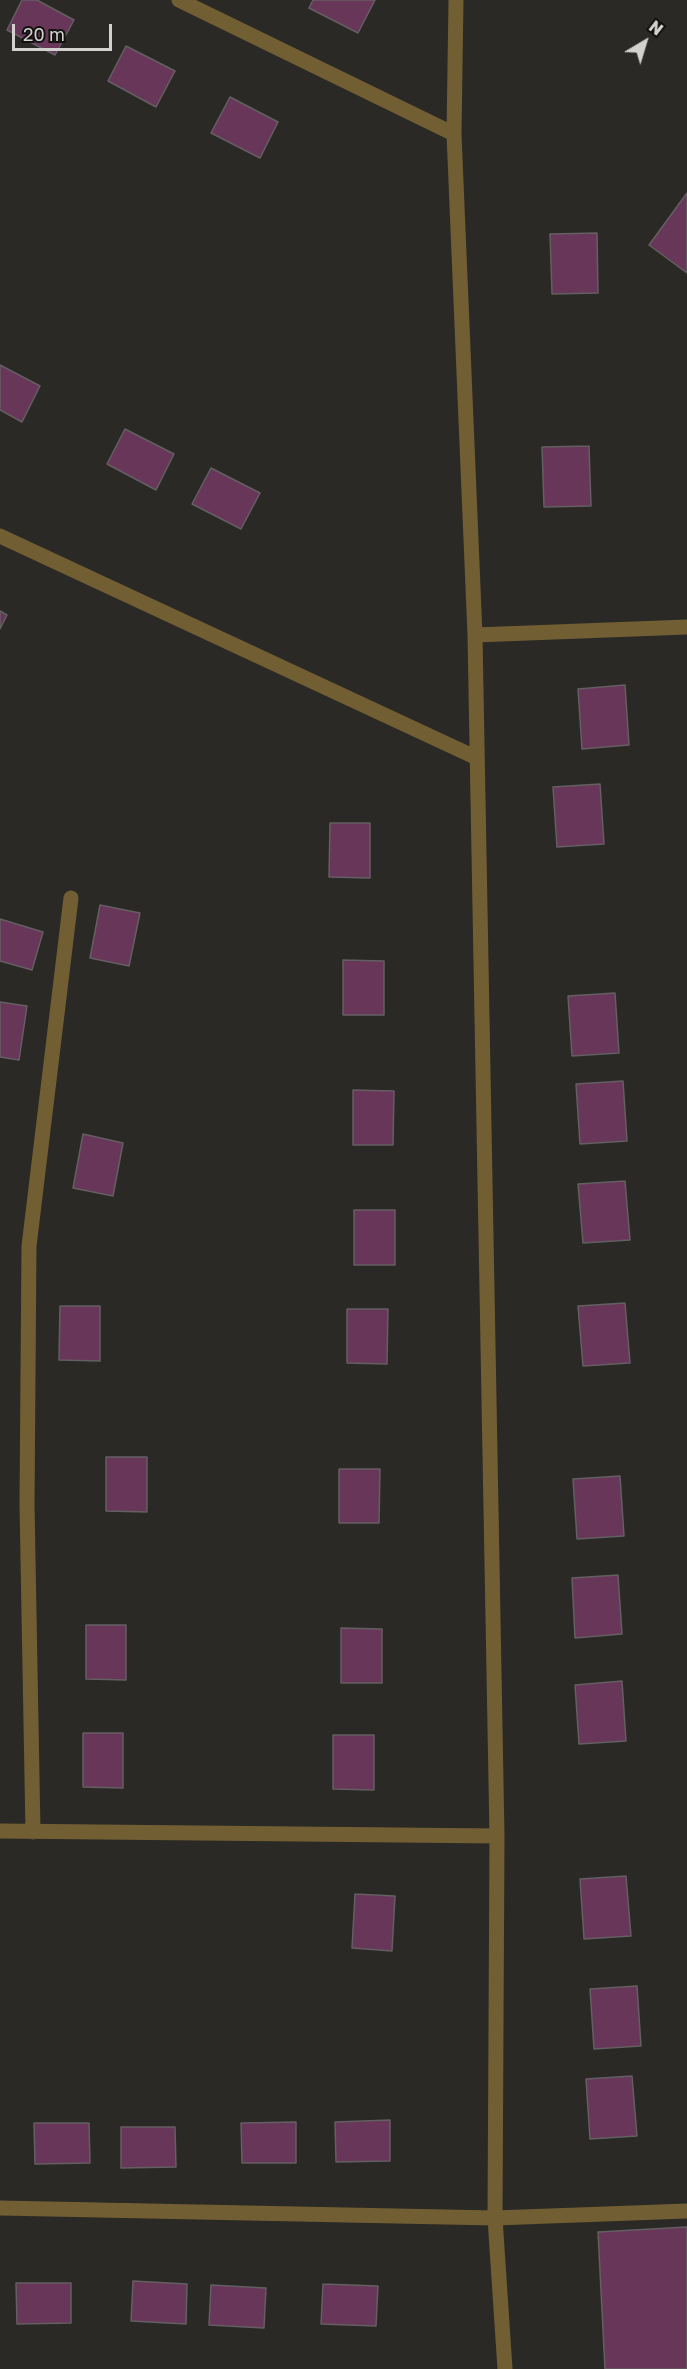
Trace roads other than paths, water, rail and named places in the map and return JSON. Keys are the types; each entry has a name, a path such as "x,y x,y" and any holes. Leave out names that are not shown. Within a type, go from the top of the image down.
{"street":[{"path":"179,0 454,134"},
{"path":"456,0 454,134 475,636 497,1836 495,2218 505,2369"},
{"path":"0,536 477,758"},
{"path":"475,636 687,627"},
{"path":"33,1832 27,1504 29,1246 71,898"},
{"path":"0,1831 497,1836"},
{"path":"0,2208 495,2218 687,2211"}]}
